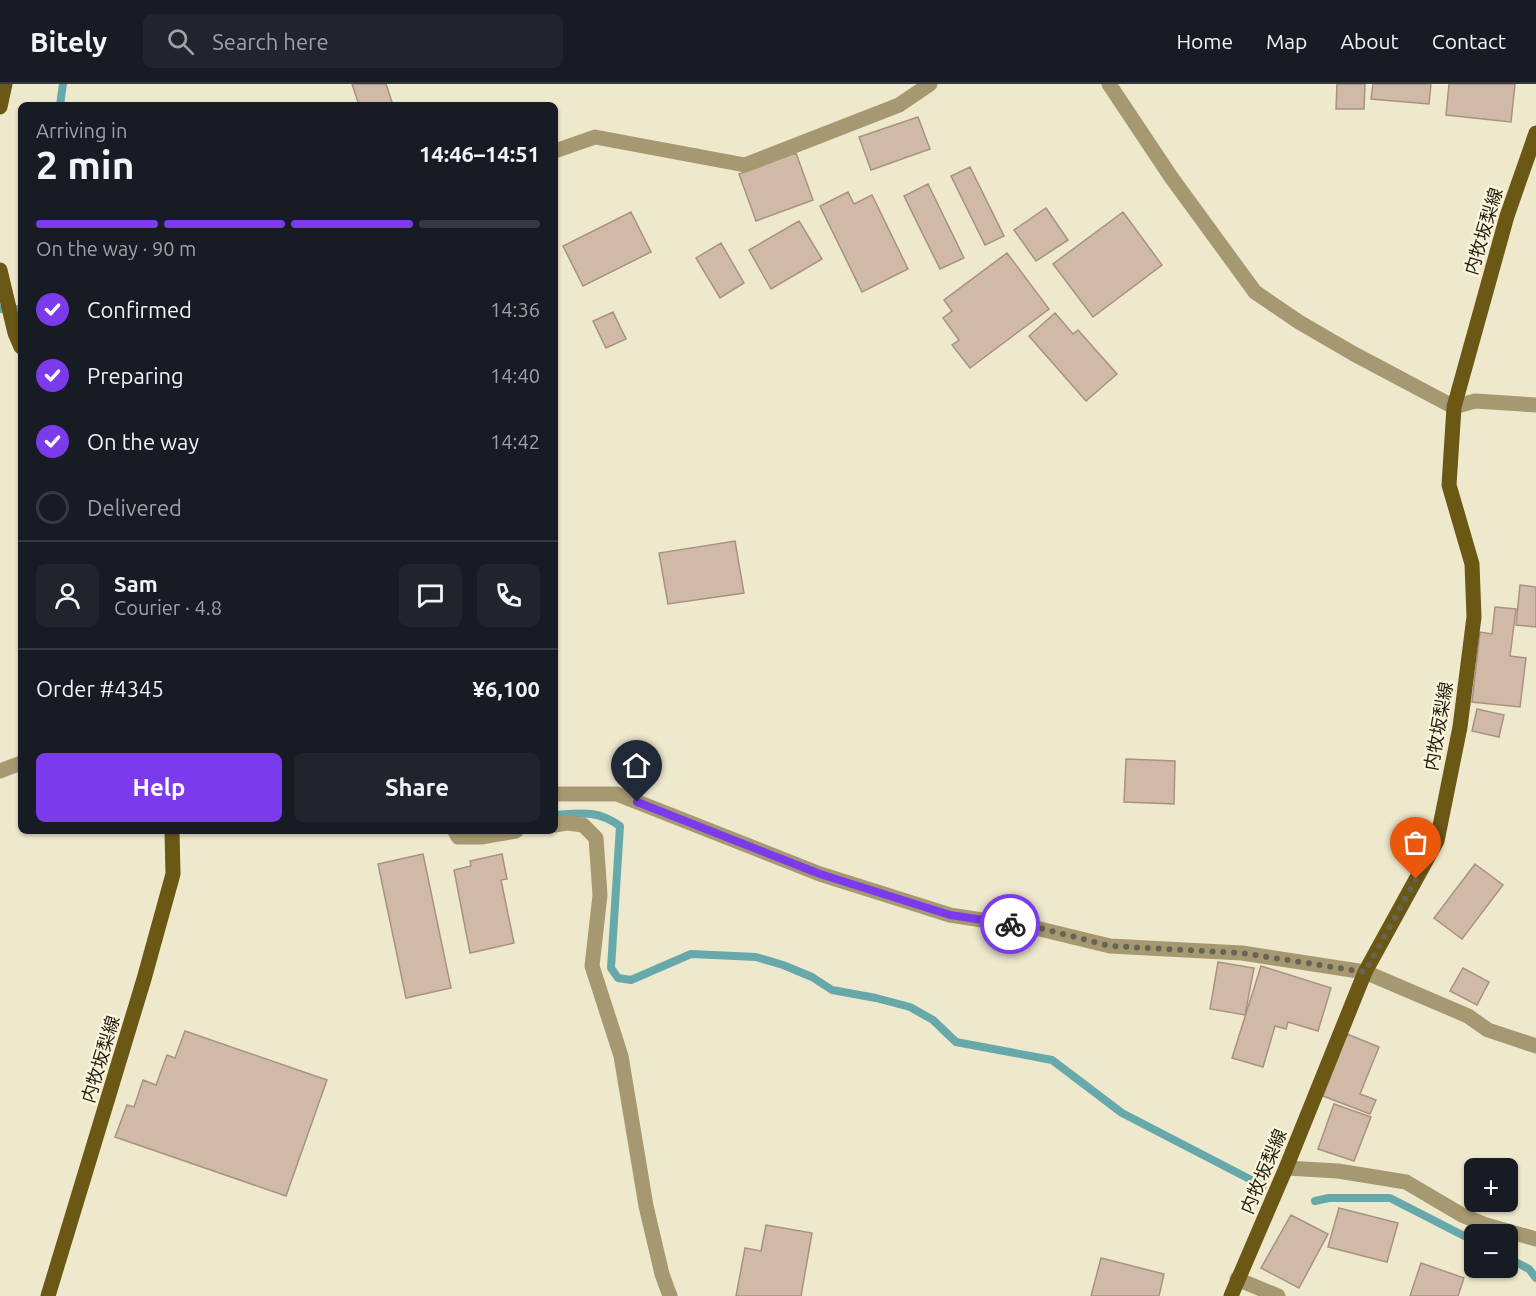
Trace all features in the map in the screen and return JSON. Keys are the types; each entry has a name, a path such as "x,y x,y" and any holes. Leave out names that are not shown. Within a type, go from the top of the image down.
{"main road":[{"path":"0,107 5,84"},
{"name":"内牧坂梨線","path":"1231,1296 1286,1168 1365,972 1437,841 1460,727 1474,617 1472,564 1449,485 1454,407 1507,216 1536,133"},
{"path":"0,270 18,333"},
{"name":"内牧坂梨線","path":"48,1296 144,979 173,874 172,834"}],"street":[{"path":"558,150 595,136 745,165 899,105 930,84"},
{"path":"1109,84 1171,177 1255,292 1299,322 1353,354 1454,407 1475,401 1536,405"},
{"path":"0,771 18,764"},
{"path":"558,794 617,794 820,874 950,915 1040,928 1110,946 1242,953 1365,972 1468,1016 1488,1030 1536,1046"},
{"path":"558,824 583,825 596,838 600,895 592,966 621,1056 646,1206 662,1274 670,1296"},
{"path":"456,834 458,837 493,834"},
{"path":"1286,1168 1338,1171 1406,1182 1462,1215 1483,1224 1536,1239"},
{"path":"1237,1279 1278,1296"}],"building":[{"path":"352,84 386,84 392,102 358,102"},
{"path":"1337,84 1365,84 1364,109 1336,109"},
{"path":"1373,84 1431,84 1429,104 1371,99"},
{"path":"1449,84 1515,84 1511,122 1446,115"},
{"path":"918,117 930,149 871,170 859,137"},
{"path":"796,153 813,200 756,221 739,174"},
{"path":"970,167 1004,236 985,245 951,176"},
{"path":"928,184 964,258 940,269 904,196"},
{"path":"848,192 854,204 872,195 908,269 862,292 820,206"},
{"path":"1046,208 1068,240 1036,261 1014,230"},
{"path":"631,212 651,252 583,286 563,246"},
{"path":"1123,212 1162,265 1093,317 1053,264"},
{"path":"799,221 822,259 771,289 749,250"},
{"path":"721,243 744,283 720,298 696,258"},
{"path":"1007,253 1049,309 970,368 952,345 959,340 943,318 952,311 944,300"},
{"path":"613,312 626,339 606,348 593,321"},
{"path":"1055,313 1073,334 1078,330 1117,374 1086,401 1029,336"},
{"path":"735,541 744,593 668,604 659,553"},
{"path":"1520,585 1536,587 1536,627 1516,625"},
{"path":"1495,607 1516,609 1510,656 1526,658 1520,707 1472,702 1480,632 1492,634"},
{"path":"1477,709 1504,715 1499,737 1472,731"},
{"path":"1126,759 1175,761 1174,804 1124,802"},
{"path":"423,854 451,988 406,998 378,864"},
{"path":"502,854 507,879 501,880 514,943 470,953 454,870 471,866 470,861"},
{"path":"1475,864 1503,885 1462,939 1434,918"},
{"path":"1218,962 1254,968 1245,1015 1210,1009"},
{"path":"1261,966 1331,988 1318,1031 1288,1022 1286,1029 1275,1026 1263,1067 1232,1058"},
{"path":"1463,968 1489,982 1477,1005 1450,991"},
{"path":"185,1031 327,1080 286,1196 115,1137 127,1105 134,1107 143,1080 156,1085 167,1055 175,1058"},
{"path":"1347,1034 1379,1047 1360,1094 1376,1100 1370,1114 1323,1096"},
{"path":"1334,1104 1371,1117 1354,1161 1318,1149"},
{"path":"1339,1208 1398,1223 1387,1262 1328,1247"},
{"path":"1291,1215 1328,1234 1299,1288 1261,1268"},
{"path":"766,1225 812,1233 801,1296 736,1296 745,1248 761,1251"},
{"path":"1101,1258 1164,1274 1159,1296 1091,1296"},
{"path":"1421,1263 1464,1278 1458,1296 1410,1296"}],"waterway":[{"path":"60,102 63,84"},
{"path":"0,309 18,309"},
{"path":"558,815 581,813 596,815 620,826 611,968 618,978 631,980 691,954 756,957 783,965 812,977 832,990 910,1007 933,1020 956,1042 1052,1060 1122,1113 1263,1186"},
{"path":"1315,1201 1329,1198 1390,1198 1464,1236"},
{"path":"1518,1263 1529,1269 1536,1278"}],"way so far":[{"path":"1010,924 1040,928 1110,946 1242,953 1365,972 1416,879"}],"route":[{"path":"637,802 820,874 950,915 1010,924"}]}
